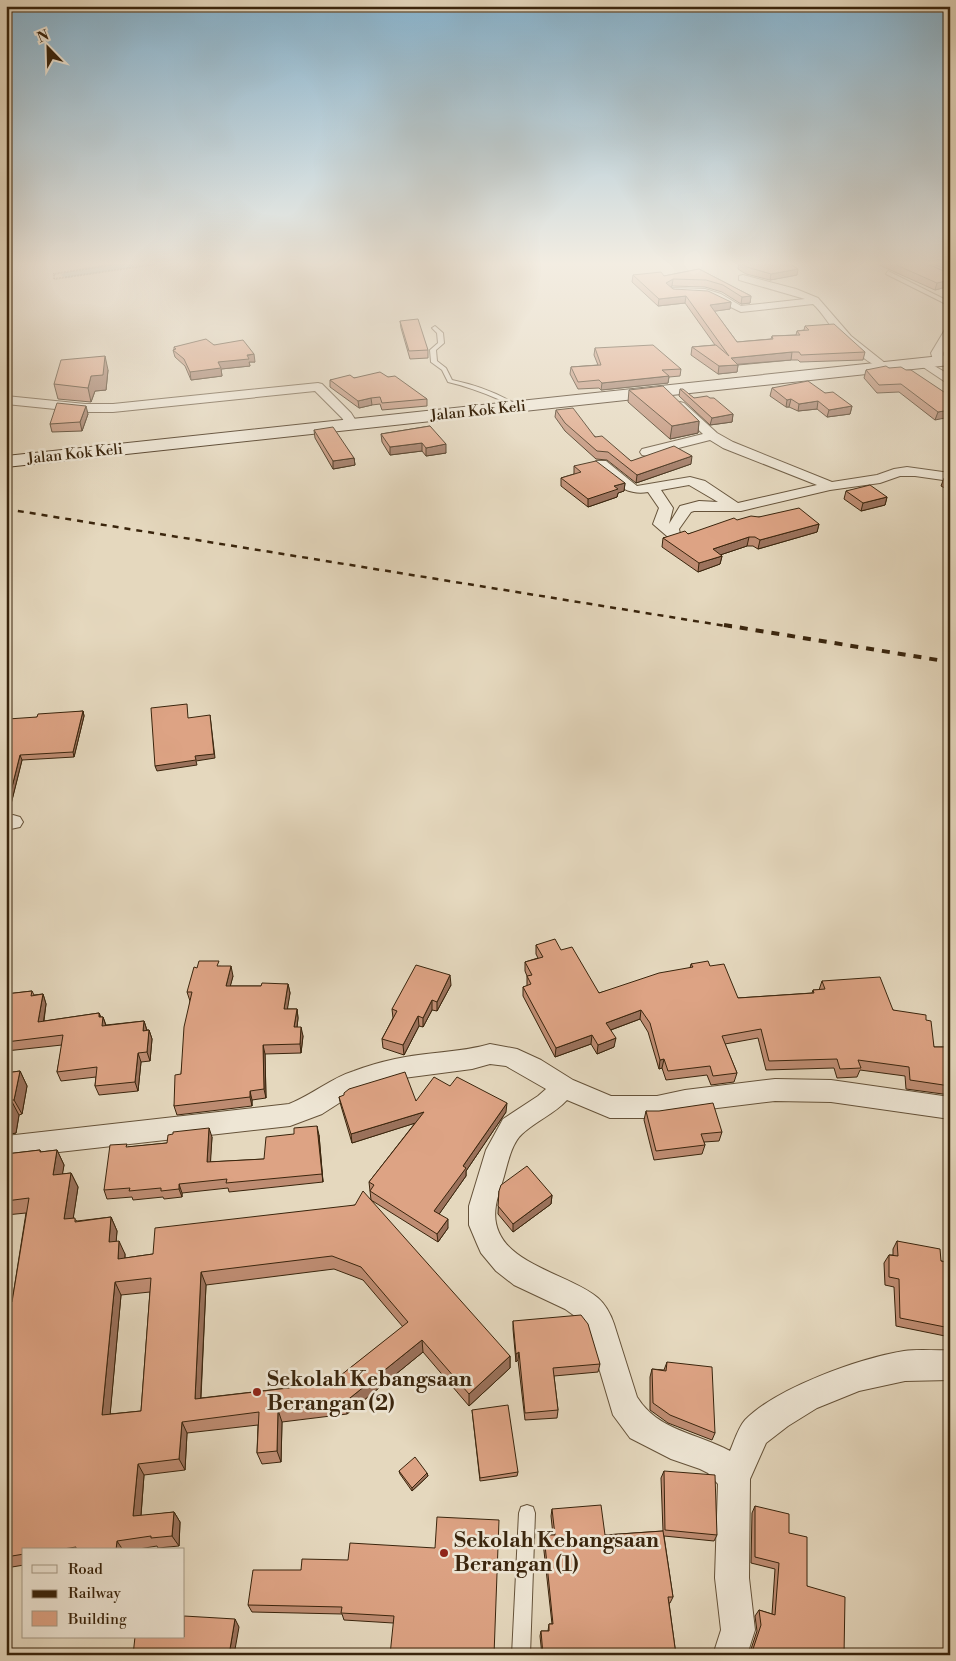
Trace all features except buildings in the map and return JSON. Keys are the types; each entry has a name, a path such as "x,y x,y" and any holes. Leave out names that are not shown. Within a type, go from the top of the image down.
{"street":[{"path":"853,342 884,367"},
{"path":"944,342 938,353 937,361 950,381"},
{"name":"Jalan Kok Keli","path":"6,462 937,361"},
{"path":"6,400 85,408 113,408 318,387 347,416 352,424"},
{"path":"664,391 712,436 818,479 830,486"},
{"path":"646,452 712,436"},
{"path":"601,464 632,489 652,488 690,481 700,484 733,506 741,507"},
{"path":"652,488 666,508 660,524 673,534 672,528 678,523 682,514 692,506 701,504 727,508 741,507 830,486 880,479 886,475 912,470 950,477"},
{"path":"6,1147 83,1136 290,1115 313,1106 354,1081 396,1069 472,1059 490,1054 509,1056 532,1066 564,1086 610,1107 657,1107 685,1101 732,1097 775,1090 831,1091 950,1108"},
{"path":"564,1086 546,1104 512,1127 499,1150 482,1206 483,1225 492,1244 506,1262 524,1275 575,1299 588,1309 600,1324 624,1404 641,1427 682,1448 706,1455 720,1462 734,1478"},
{"path":"730,1655 738,1630 732,1578 734,1478 755,1432 777,1415 807,1397 859,1376 906,1366 950,1365"}],"lane":[{"path":"441,342 441,344 433,350 434,362 444,369 450,381 502,398 517,407"},
{"path":"521,1655 527,1513"}],"railway":[{"path":"6,509 732,627"},
{"path":"724,625 950,662"}],"place":[{"name":"Sekolah Kebangsaan Berangan (2)","path":"257,1392"},
{"name":"Sekolah Kebangsaan Berangan (1)","path":"444,1553"}]}
